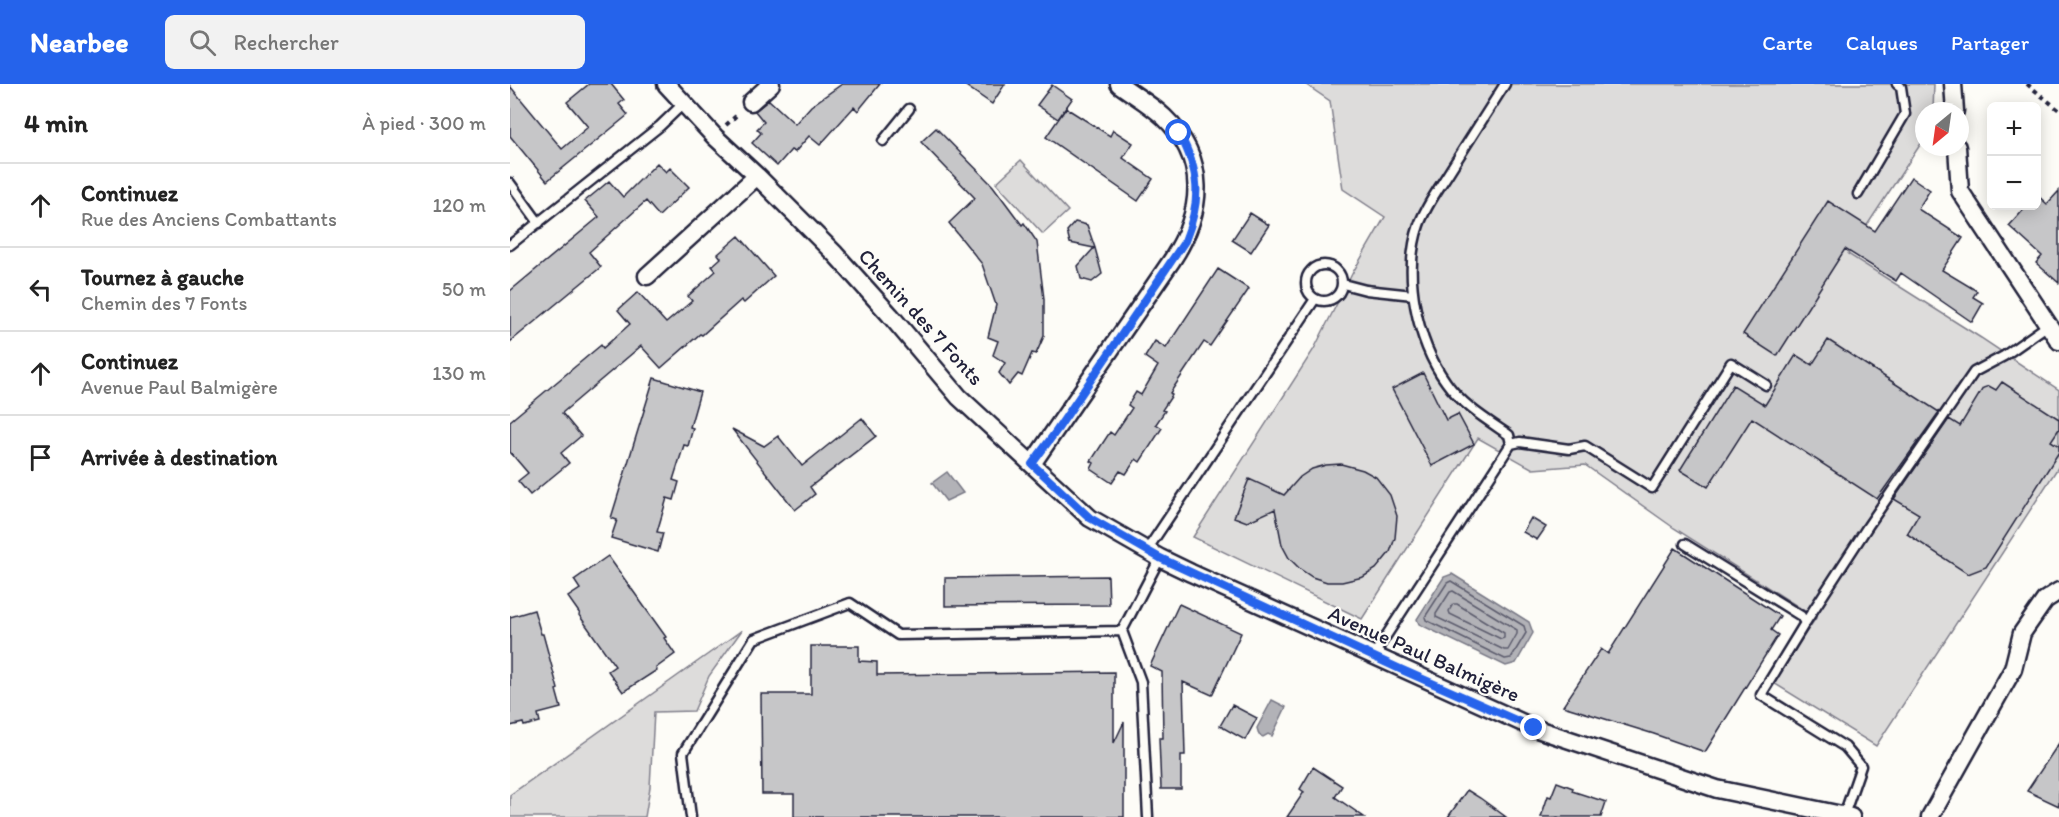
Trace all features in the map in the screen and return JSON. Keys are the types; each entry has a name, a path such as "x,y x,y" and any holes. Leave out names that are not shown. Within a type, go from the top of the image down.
{"street":[{"name":"Chemin des 7 Fonts","path":"666,84 715,137 835,255 959,397 1090,518 1153,554"},
{"path":"751,102 771,84"},
{"path":"1032,464 1185,241 1193,220 1197,198 1196,175 1190,153 1179,133 1163,116 1119,84"},
{"path":"1953,84 1954,102"},
{"path":"1958,156 1960,191 2059,341"},
{"path":"647,276 757,176"},
{"name":"Avenue Paul Balmigère","path":"1153,554 1373,656 1545,732 1717,789 1848,816"},
{"path":"1929,817 2013,669 2022,633 2045,600 2059,591"}],"lane":[{"path":"1505,84 1432,198 1418,225 1412,274 1413,295 1423,336 1447,384 1463,401 1509,435 1511,444"},
{"path":"1858,194 1905,114 1901,87 1897,84"},
{"path":"510,245 660,126 684,103"},
{"path":"883,141 909,109"},
{"path":"510,183 539,222"},
{"path":"1324,265 1332,267 1340,274 1343,284 1340,294 1332,300 1322,302 1309,294 1305,286 1306,277 1315,267 1324,265"},
{"path":"1343,284 1366,290 1413,295"},
{"path":"1148,817 1141,682 1122,631 1153,554 1315,299"},
{"path":"1848,816 1861,766 1845,747 1761,695 1868,526 1974,372 2004,356 2048,325"},
{"path":"1373,656 1511,444 1520,442 1569,449 1585,446 1652,488 1731,363 1766,385"},
{"path":"1684,544 1801,616 1805,623"},
{"path":"691,817 683,753 754,639 850,603 898,635 1122,631"}],"path":[{"path":"2027,84 2059,110"},
{"path":"715,137 751,102"}],"shaded area":[{"path":"1305,84 1934,84 1933,102 1915,102 1915,153 1848,254 2059,390 2059,466 1876,746 1772,682 1816,618 1674,528 1585,465 1533,469 1478,438 1362,619 1193,537 1314,349 1353,272 1385,217 1343,189 1330,101"},
{"path":"1021,160 1068,211 1043,234 996,183"},
{"path":"742,630 709,676 694,711 654,712 650,787 645,817 510,817 510,795"}],"water":[{"path":"947,472 963,493 946,501 932,483"},
{"path":"1452,574 1529,622 1533,633 1516,663 1506,666 1419,624 1417,619 1444,577"},
{"path":"1272,700 1286,707 1272,736 1268,734 1263,737 1259,735 1257,728"}],"building":[{"path":"589,84 611,84 624,100 619,104 628,115 547,181 510,136 510,86 562,149 588,127 567,102"},
{"path":"842,84 880,84 858,111 854,107 820,145 809,136 795,152 791,150 777,166 752,143 761,133 757,129 764,122 755,111 769,100 795,124 811,106"},
{"path":"963,84 1005,84 992,104"},
{"path":"1052,85 1072,99 1058,119 1037,105"},
{"path":"1066,108 1110,136 1113,130 1133,143 1123,158 1153,179 1138,201 1046,137"},
{"path":"936,128 993,186 1037,242 1044,299 1044,336 1036,354 1032,353 1022,376 1018,374 1009,385 999,373 1005,363 993,355 998,341 988,337 996,305 982,264 949,223 975,198 921,142"},
{"path":"657,163 666,172 670,168 689,187 659,216 646,201 589,252 601,267 510,342 510,291 599,217 585,201 609,181 623,197"},
{"path":"1911,177 1930,190 1918,209 1963,238 1942,270 1977,291 1973,297 1983,303 1972,322 1901,273 1896,281 1845,249 1777,356 1743,334 1828,201 1875,231"},
{"path":"2059,191 2059,283 2036,263 2042,256 2009,226 2023,210 2041,210 2041,199 2047,204"},
{"path":"1250,213 1269,225 1251,252 1232,240"},
{"path":"1075,222 1087,225 1095,248 1102,274 1092,282 1081,279 1078,266 1094,248 1070,243 1067,231"},
{"path":"739,236 774,276 744,303 741,300 661,368 641,346 562,413 581,436 561,453 569,463 530,495 518,481 528,473 510,452 510,421 601,345 603,348 630,324 618,310 638,292 666,323 692,301 688,296 716,271 712,266 721,258 718,254"},
{"path":"1218,269 1249,289 1210,346 1204,342 1170,393 1172,395 1162,410 1165,411 1156,424 1162,428 1140,462 1136,459 1126,474 1120,471 1112,483 1091,469 1094,463 1091,461 1110,432 1114,435 1132,408 1128,405 1136,392 1141,395 1158,366 1145,357 1155,341 1166,348"},
{"path":"1828,340 1939,412 1877,499 1752,418 1708,487 1680,470 1733,385 1765,405 1796,355 1812,365"},
{"path":"1423,373 1446,420 1458,414 1474,444 1432,466 1392,389"},
{"path":"654,378 700,392 690,427 693,428 688,446 684,445 673,480 679,482 674,500 667,498 657,532 663,533 658,552 611,538 617,520 611,518"},
{"path":"2002,382 2059,419 2059,429 2051,441 2059,446 2059,452 1986,567 1968,574 1907,534 1919,514 1894,499 1949,419 1960,426 1983,388 1989,386 1996,390"},
{"path":"862,418 876,436 810,487 815,494 795,510 732,429 764,446 778,436 802,466"},
{"path":"1341,464 1363,470 1376,477 1390,495 1397,516 1395,538 1390,552 1376,569 1363,577 1342,582 1327,582 1312,577 1300,569 1289,558 1282,545 1275,509 1247,522 1234,517 1249,479 1284,495 1300,477 1312,469"},
{"path":"1531,518 1546,527 1537,540 1523,532"},
{"path":"1675,548 1780,616 1771,630 1778,635 1705,752 1563,706 1601,649 1608,654"},
{"path":"608,556 666,637 664,638 675,654 656,668 657,670 623,692 608,671 615,666 568,597 580,589 574,580"},
{"path":"1108,576 1109,605 945,606 945,578"},
{"path":"1179,604 1241,633 1212,695 1183,682 1185,755 1181,755 1181,789 1161,789 1159,738 1163,738 1162,672 1150,666"},
{"path":"534,610 541,634 543,634 561,708 538,714 540,722 524,726 523,723 510,726 510,617"},
{"path":"811,646 859,646 859,661 877,662 877,675 1114,672 1114,743 1124,722 1124,817 794,817 794,794 762,794 761,694 811,694"},
{"path":"1232,705 1257,718 1245,740 1220,726"},
{"path":"2059,743 2059,806 2027,791"},
{"path":"1313,767 1342,786 1335,797 1364,817 1287,817 1304,792 1300,789"},
{"path":"1557,782 1573,788 1572,791 1606,802 1601,817 1541,817 1548,796 1551,797"},
{"path":"1467,790 1480,798 1506,817 1448,817"}],"route":[{"path":"1179,133 1190,153 1196,175 1197,198 1193,220 1185,241 1032,464 1090,518 1160,558 1534,728"}]}
